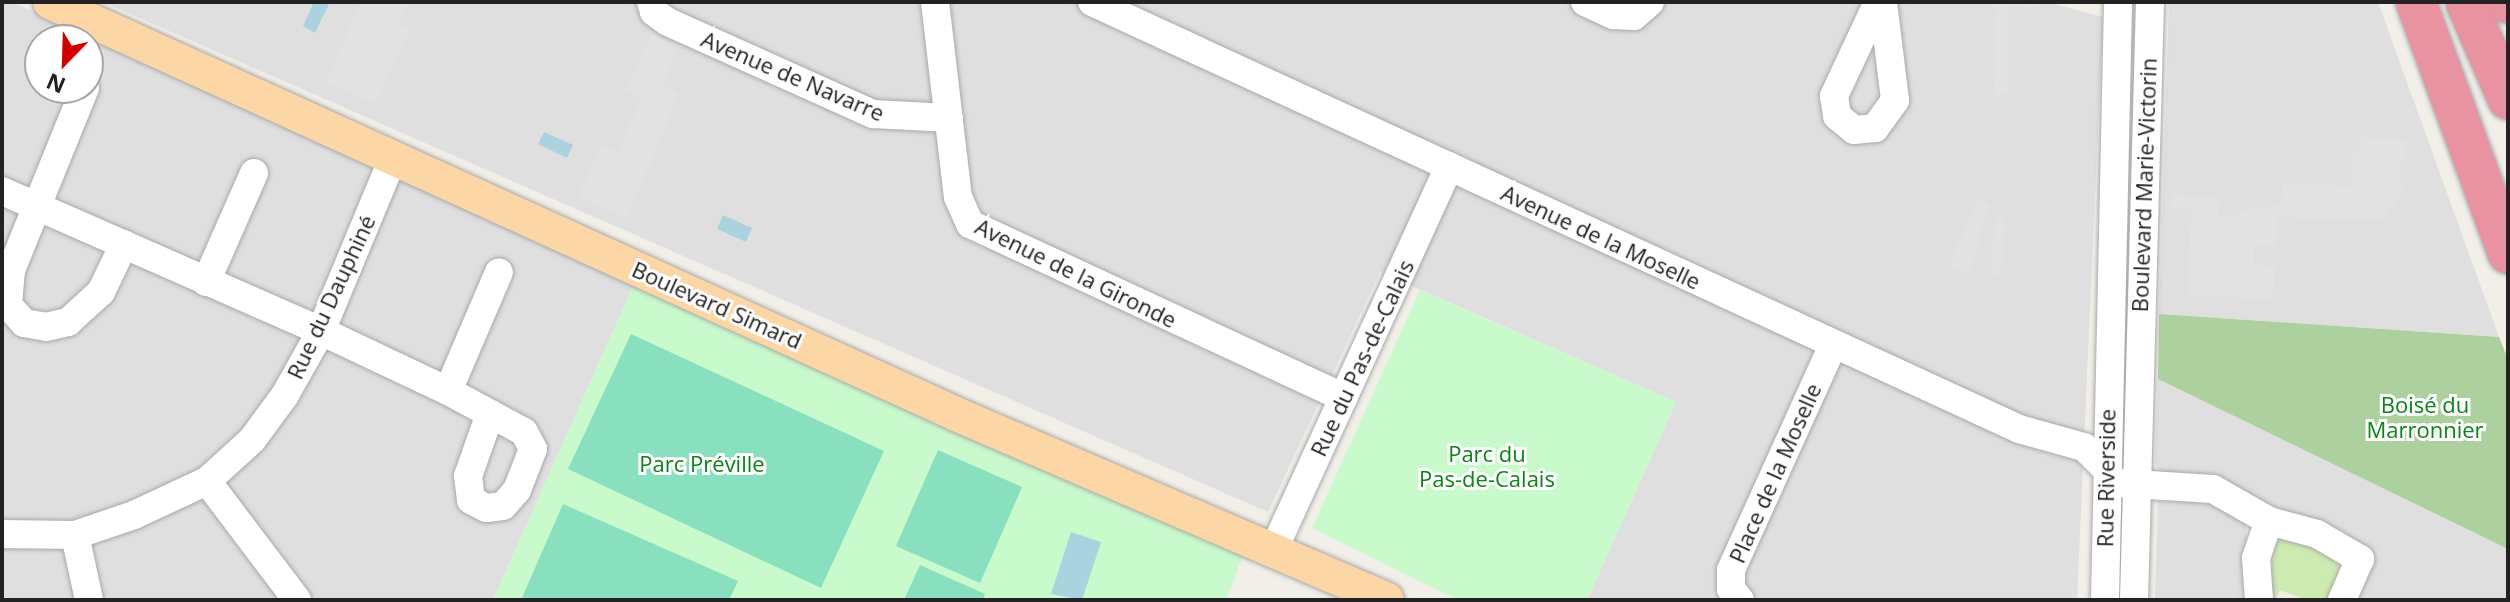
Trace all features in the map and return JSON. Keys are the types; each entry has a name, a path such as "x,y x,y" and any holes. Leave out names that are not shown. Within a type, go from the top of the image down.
{"highway":[{"path":"2416,2 2508,254"},
{"path":"2466,2 2508,99"}],"main road":[{"name":"Boulevard Simard","path":"50,2 956,414 1387,600"}],"street":[{"name":"Avenue de Navarre","path":"651,2 654,12 668,22 873,114 949,118"},
{"name":"Avenue de la Gironde","path":"935,2 958,197 970,224 1344,398"},
{"name":"Avenue de la Moselle","path":"1092,2 2019,429 2088,449 2106,476"},
{"path":"1585,2 1613,15 1634,16 1650,2"},
{"name":"Boulevard Marie-Victorin","path":"2108,355 2118,2"},
{"name":"Boulevard Marie-Victorin","path":"2139,369 2150,2"},
{"path":"78,104 11,270 8,305 24,323 46,327 68,322 101,292 124,244"},
{"name":"Rue du Dauphiné","path":"2,534 75,535 207,481 269,417 321,331 393,158"},
{"name":"Rue du Pas-de-Calais","path":"1274,549 1449,166"},
{"path":"206,282 254,173"},
{"path":"2,191 321,331 490,414"},
{"path":"448,391 499,272"},
{"name":"Place de la Moselle","path":"1740,600 1731,589 1731,570 1833,345"},
{"name":"Rue Riverside","path":"2105,600 2108,355"},
{"name":"Rue Riverside","path":"2134,600 2139,369"},
{"path":"2106,476 2136,484 2213,489 2269,521 2317,534 2360,559 2342,600"},
{"path":"207,481 297,600"},
{"path":"2259,600 2256,558 2269,521"},
{"path":"75,535 89,600"}],"shaded area":[{"path":"2,2 12,2 61,24 24,24 24,104 104,104 104,44 634,284 493,600 2,600"},
{"path":"103,2 2047,2 2103,17 2077,600 1587,600 1676,402 1380,272 1268,512"},
{"path":"361,2 406,2 400,25 410,29 375,103 326,82"},
{"path":"1996,2 2037,2 2035,7 2009,6 2008,94 1994,94"},
{"path":"2169,2 2378,2 2499,337 2159,314"},
{"path":"652,33 678,48 662,85 679,93 627,218 578,197 602,144 618,153 641,98 626,90"},
{"path":"2361,137 2406,139 2407,157 2399,164 2402,189 2396,205 2387,209 2386,220 2278,217 2276,244 2254,246 2254,265 2275,266 2273,299 2188,295 2191,210 2171,208 2172,195 2219,198 2218,216 2240,217 2241,211 2281,205 2282,184 2352,186 2353,151 2359,152"},
{"path":"1978,200 1990,204 1968,275 1948,267"},
{"path":"1996,218 2006,218 2000,275 1990,275"},
{"path":"2158,379 2508,549 2508,600 2353,600 2372,559 2162,475 2155,463"},
{"path":"2201,498 2246,518 2247,600 2155,600 2158,501"}],"green space":[{"name":"Parc Préville","path":"634,284 1243,555 1226,600 493,600"},
{"name":"Parc du Pas-de-Calais","path":"1420,290 1676,402 1587,600 1458,600 1312,528"},
{"name":"Boisé du Marronnier","path":"2159,314 2499,337 2508,359 2508,549 2158,379"},
{"path":"631,334 884,451 821,588 568,469"},
{"path":"938,450 1022,487 980,583 896,546"},
{"path":"563,504 738,581 729,600 521,600"},
{"path":"2274,538 2305,540 2341,558 2332,600 2306,600 2280,590 2275,600 2269,600"},
{"path":"920,565 985,594 983,600 904,600"}],"water":[{"path":"314,2 329,4 315,33 303,26"},
{"path":"544,132 573,145 567,158 538,144"},
{"path":"723,215 752,228 746,242 717,229"},
{"path":"1071,532 1101,542 1082,600 1051,594"}]}
